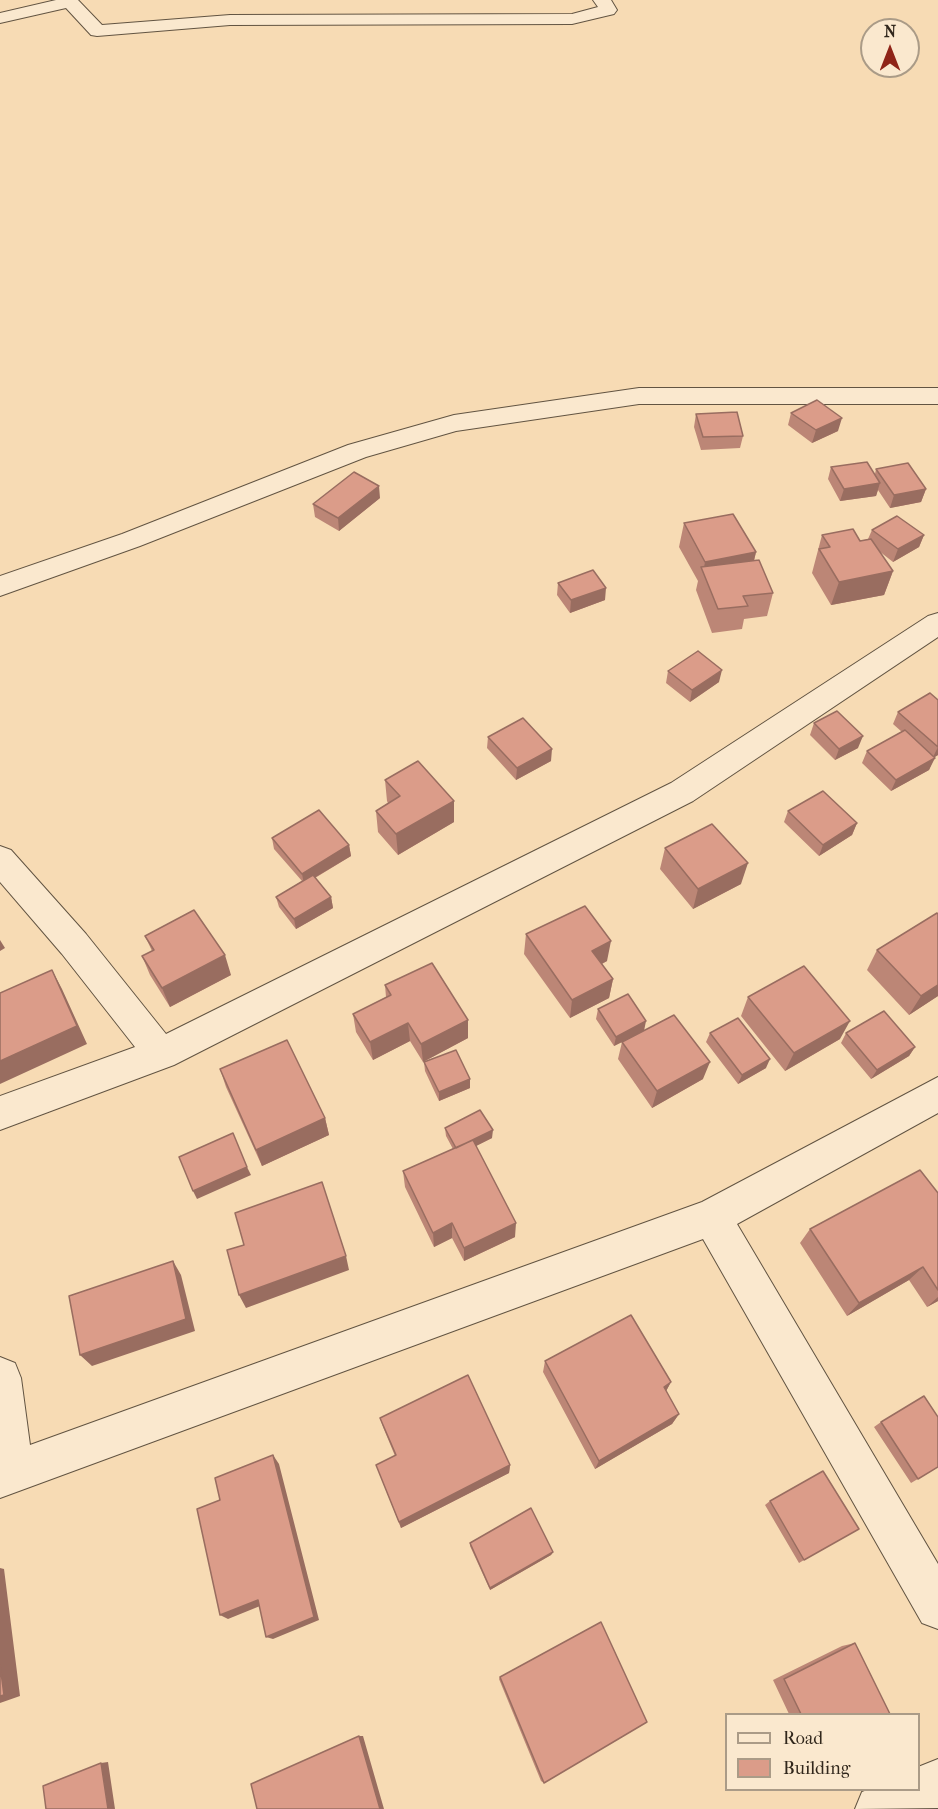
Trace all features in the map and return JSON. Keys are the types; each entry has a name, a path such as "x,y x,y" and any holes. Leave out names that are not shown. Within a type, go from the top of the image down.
{"street":[{"path":"0,18 70,2 97,31 230,20 572,20 608,10 602,0"},
{"path":"0,586 131,540 357,451 454,423 639,396 938,396"},
{"path":"0,1113 161,1054 682,792 938,623"},
{"path":"0,859 74,944 161,1054"},
{"path":"0,1378 7,1475 712,1216 938,1094"},
{"path":"712,1216 938,1607"},
{"path":"920,1791 938,1783"},
{"path":"879,1809 920,1791"}],"building":[{"path":"817,400 842,418 816,430 791,413"},
{"path":"737,412 743,436 703,437 696,414"},
{"path":"867,462 880,483 844,489 831,467"},
{"path":"908,463 926,489 894,495 876,469"},
{"path":"354,472 379,486 338,518 313,504"},
{"path":"733,514 756,552 705,562 684,523"},
{"path":"897,516 924,535 898,549 872,530"},
{"path":"853,529 860,541 871,539 893,571 839,582 819,549 830,547 822,535"},
{"path":"759,560 773,593 743,596 748,606 718,609 701,567"},
{"path":"593,570 606,588 571,600 558,583"},
{"path":"698,651 722,670 692,690 668,671"},
{"path":"930,693 938,700 938,747 898,712"},
{"path":"837,711 863,736 839,749 814,723"},
{"path":"523,718 552,749 517,768 488,737"},
{"path":"905,730 935,758 896,780 867,751"},
{"path":"418,761 454,801 396,834 376,811 400,796 385,780"},
{"path":"823,791 857,823 823,845 788,811"},
{"path":"319,810 349,845 302,874 272,838"},
{"path":"712,824 748,863 698,889 665,848"},
{"path":"313,875 331,897 294,919 276,897"},
{"path":"585,906 611,941 592,951 613,979 572,1000 526,934"},
{"path":"194,910 225,955 162,988 142,956 154,950 145,936"},
{"path":"937,913 938,985 921,996 877,950"},
{"path":"432,963 468,1020 421,1044 408,1023 370,1042 353,1014 391,995 385,985"},
{"path":"804,966 850,1021 794,1053 748,997"},
{"path":"52,970 77,1026 0,1061 0,993"},
{"path":"628,994 646,1021 616,1037 598,1009"},
{"path":"884,1011 915,1047 877,1070 846,1033"},
{"path":"674,1015 710,1062 657,1091 622,1042"},
{"path":"738,1018 770,1059 742,1075 710,1033"},
{"path":"287,1040 325,1118 256,1150 220,1069"},
{"path":"456,1050 470,1079 439,1092 424,1062"},
{"path":"480,1110 493,1130 456,1148 445,1128"},
{"path":"233,1133 247,1167 193,1191 179,1157"},
{"path":"473,1140 516,1223 464,1248 452,1223 433,1233 403,1171"},
{"path":"920,1170 938,1193 938,1290 923,1267 859,1303 810,1229"},
{"path":"322,1182 346,1256 239,1295 227,1250 244,1245 235,1213"},
{"path":"173,1261 186,1319 80,1355 69,1296"},
{"path":"631,1315 671,1382 664,1387 679,1414 599,1461 545,1361"},
{"path":"468,1375 510,1465 399,1522 376,1465 396,1455 380,1418"},
{"path":"924,1396 938,1417 938,1467 918,1479 881,1422"},
{"path":"273,1455 314,1617 266,1637 258,1600 220,1615 197,1509 220,1500 215,1478"},
{"path":"823,1471 859,1529 804,1560 770,1501"},
{"path":"531,1508 553,1552 490,1588 470,1543"},
{"path":"601,1622 647,1722 544,1783 500,1677"},
{"path":"855,1643 890,1713 801,1713 784,1679"},
{"path":"0,1665 4,1695 0,1696"},
{"path":"359,1736 380,1809 257,1809 251,1784"},
{"path":"101,1763 108,1809 46,1809 43,1786"}]}
